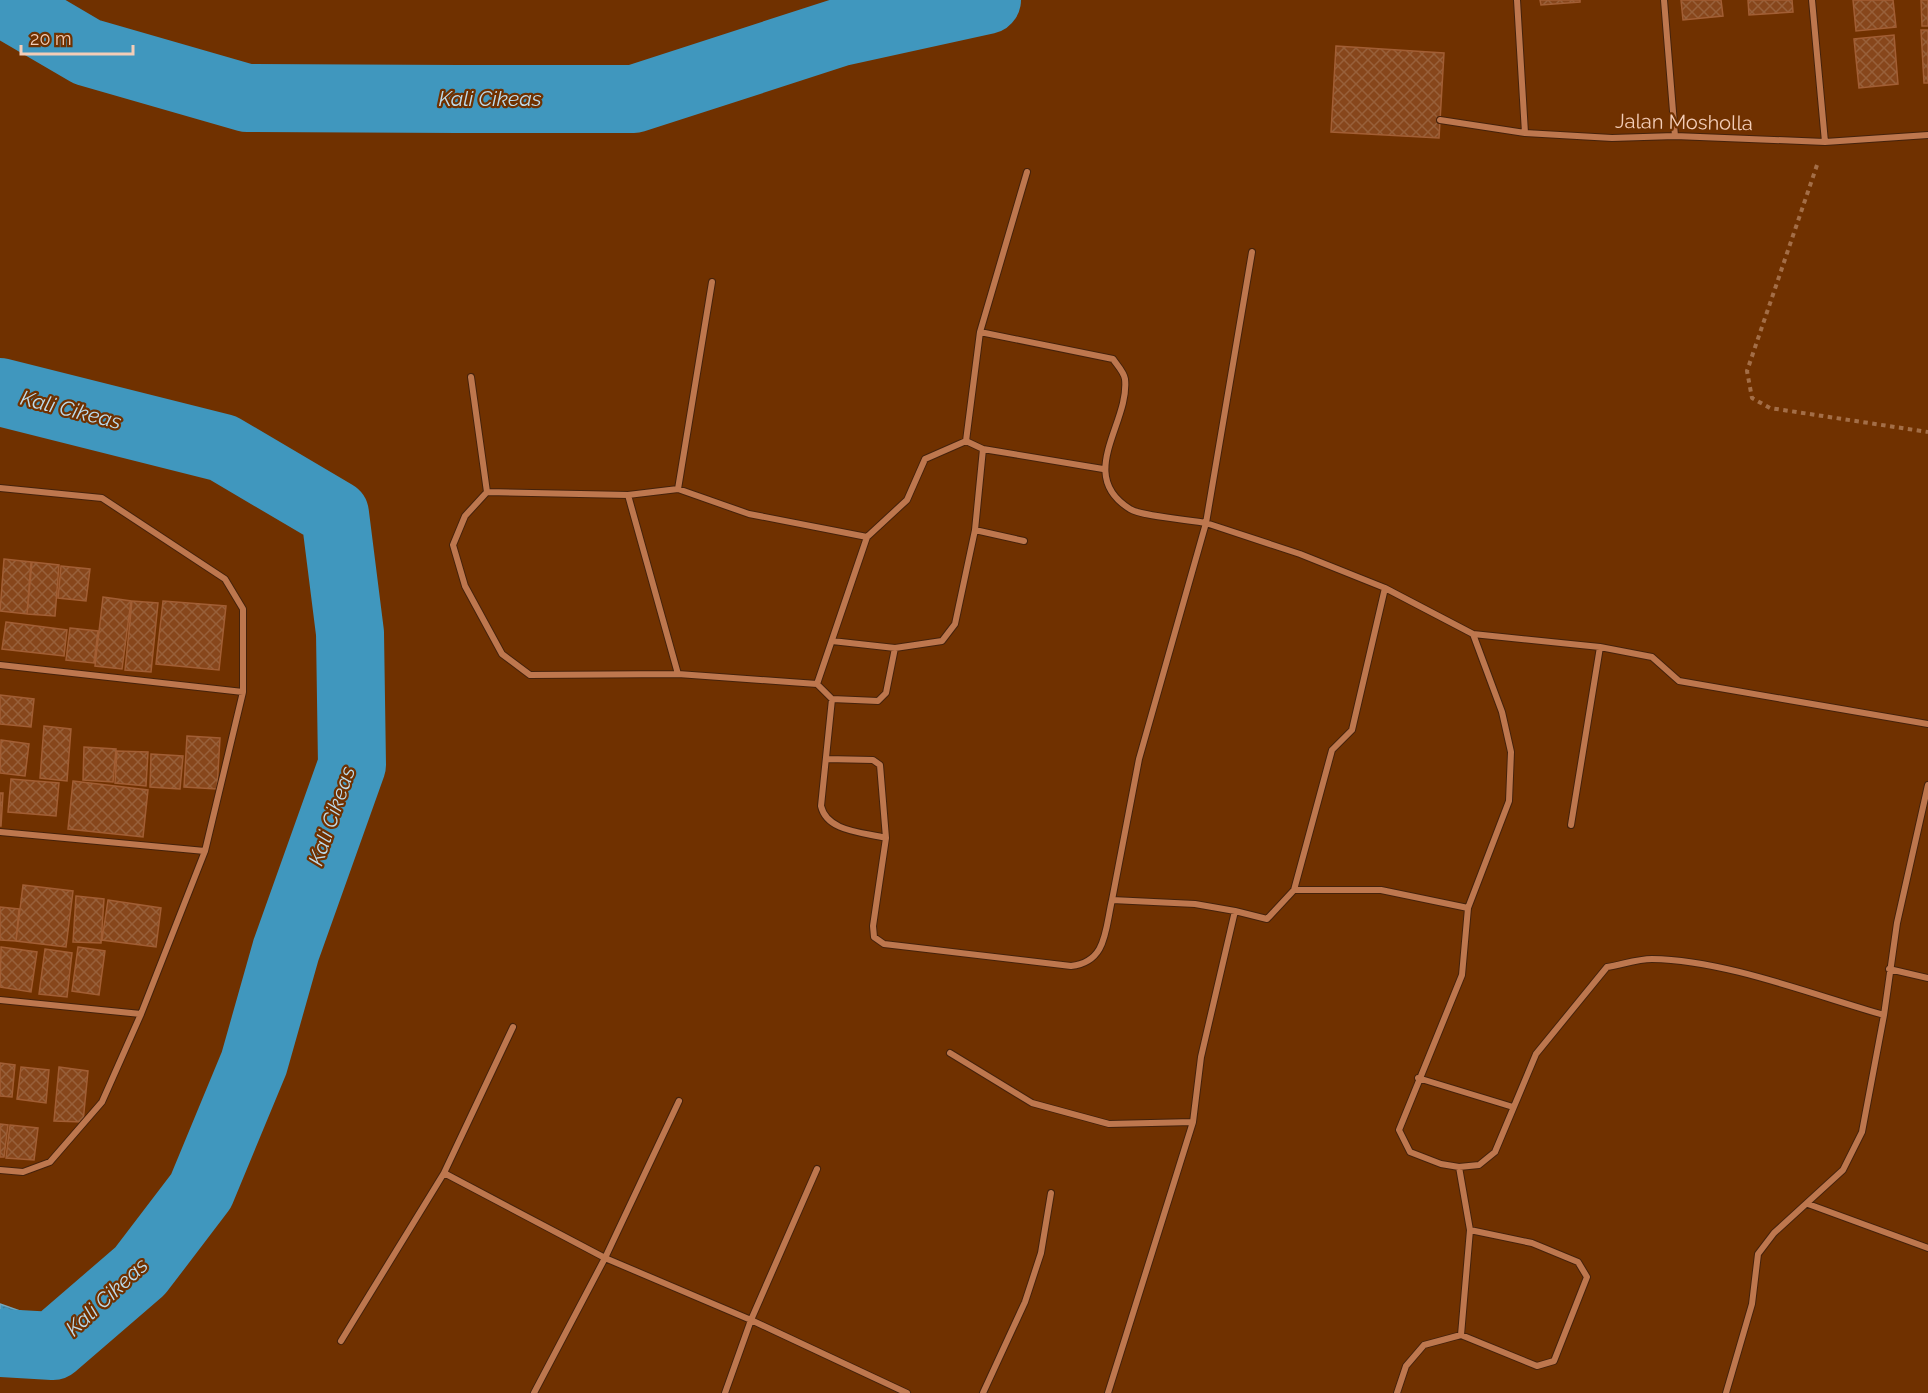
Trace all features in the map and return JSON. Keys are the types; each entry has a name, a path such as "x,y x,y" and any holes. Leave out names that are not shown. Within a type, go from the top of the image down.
{"street":[{"path":"1517,0 1525,134"},
{"path":"1664,0 1675,136"},
{"path":"1812,0 1825,142"},
{"name":"Jalan Mosholla","path":"1440,120 1525,134 1612,138 1675,136 1825,142 1928,135"},
{"path":"966,441 980,332 1027,172"},
{"path":"826,759 873,760 880,765 886,838 873,926 874,937 885,944 1071,966 1087,964 1099,952 1112,900 1139,759 1206,523 1252,252"},
{"path":"678,489 712,282"},
{"path":"980,332 1113,359 1125,376 1124,395 1103,469 1112,492 1131,510 1206,523 1300,554 1385,588 1473,634 1600,647 1652,657 1679,681 1928,724"},
{"path":"471,377 487,492"},
{"path":"817,684 867,537 907,500 925,459 966,441 983,449 1103,469"},
{"path":"832,641 895,648 942,641 956,624 975,530 983,449"},
{"path":"0,488 102,498 225,579 243,609 243,692 204,851 141,1014 102,1102 50,1162 23,1172 0,1170"},
{"path":"867,537 749,514 678,489 628,495 487,492 465,516 453,545 465,586 502,654 530,675 678,674 817,684 832,699 878,701 886,693 895,648"},
{"path":"628,495 678,674"},
{"path":"975,530 1024,541"},
{"path":"1112,900 1194,904 1267,919 1294,890 1332,750 1352,730 1385,588"},
{"path":"1473,634 1502,712 1511,752 1509,801 1468,908 1462,975 1418,1078 1399,1130 1410,1152 1441,1164 1459,1167 1479,1165 1495,1152 1536,1054 1607,967 1650,959 1693,963 1799,989 1884,1015"},
{"path":"1571,825 1600,647"},
{"path":"0,665 243,692"},
{"path":"832,699 821,806 824,818 831,824 886,838"},
{"path":"1726,1393 1752,1304 1758,1254 1774,1233 1843,1170 1862,1132 1884,1015 1889,969 1928,787"},
{"path":"0,832 204,851"},
{"path":"1294,890 1381,890 1468,908"},
{"path":"1108,1393 1193,1122 1201,1057 1235,911"},
{"path":"1889,969 1928,978"},
{"path":"0,1000 141,1014"},
{"path":"341,1341 444,1173 513,1027"},
{"path":"950,1053 1032,1103 1109,1124 1193,1122"},
{"path":"1418,1078 1513,1107"},
{"path":"534,1393 605,1258 680,1101"},
{"path":"1459,1167 1470,1230 1461,1335"},
{"path":"725,1393 751,1320 818,1169"},
{"path":"444,1173 605,1258 751,1320 907,1393"},
{"path":"983,1393 1025,1302 1041,1253 1052,1193"},
{"path":"1808,1204 1928,1248"},
{"path":"1397,1393 1406,1366 1424,1345 1461,1335 1537,1366 1554,1361 1587,1276 1578,1262 1532,1243 1470,1230"}],"path":[{"path":"1825,142 1748,372 1752,398 1770,408 1928,432"}],"water":[{"path":"0,1304 40,1318 53,1346 52,1376 0,1373"}],"building":[{"path":"1540,0 1580,0 1580,2 1541,5"},
{"path":"1681,0 1721,0 1723,16 1683,20"},
{"path":"1748,0 1792,0 1793,12 1749,15"},
{"path":"1853,0 1893,0 1896,27 1856,31"},
{"path":"1921,0 1928,0 1928,26 1922,26"},
{"path":"1921,30 1928,30 1928,83 1924,83"},
{"path":"1894,35 1898,84 1859,88 1854,39"},
{"path":"1336,46 1444,53 1439,138 1331,132"},
{"path":"4,559 31,562 27,614 0,611"},
{"path":"32,562 59,565 55,616 27,614"},
{"path":"61,566 90,569 86,601 58,598"},
{"path":"103,597 131,601 122,669 95,666"},
{"path":"132,601 158,603 151,672 125,670"},
{"path":"163,601 226,606 219,670 156,664"},
{"path":"6,622 67,630 64,656 2,649"},
{"path":"70,628 98,631 94,663 66,660"},
{"path":"0,695 34,699 31,727 0,724"},
{"path":"44,726 71,729 67,781 40,778"},
{"path":"187,736 220,738 217,789 184,787"},
{"path":"1,740 29,744 25,776 0,773"},
{"path":"84,747 116,749 113,782 83,780"},
{"path":"117,751 148,752 146,786 115,783"},
{"path":"151,754 183,756 180,789 150,787"},
{"path":"11,779 59,783 56,816 8,812"},
{"path":"73,781 148,790 143,837 68,829"},
{"path":"0,793 3,793 1,826 0,826"},
{"path":"23,885 73,891 66,947 16,941"},
{"path":"76,896 104,899 101,943 73,942"},
{"path":"108,900 161,908 156,947 102,940"},
{"path":"0,907 19,909 16,941 0,940"},
{"path":"1,947 37,952 31,992 0,987"},
{"path":"78,947 105,951 99,995 72,991"},
{"path":"45,949 72,953 67,997 39,994"},
{"path":"0,1063 15,1065 12,1097 0,1096"},
{"path":"21,1067 49,1070 46,1103 17,1099"},
{"path":"59,1067 88,1071 83,1122 54,1121"},
{"path":"0,1124 8,1125 4,1157 0,1157"},
{"path":"10,1125 38,1128 34,1160 6,1158"}],"waterway":[{"name":"Kali Cikeas","path":"0,1 87,52 247,98 634,99 841,32 987,0"},
{"name":"Kali Cikeas","path":"0,392 223,448 335,514 350,633 352,765 286,950 254,1063 201,1191 140,1271 53,1346 0,1343"}]}
